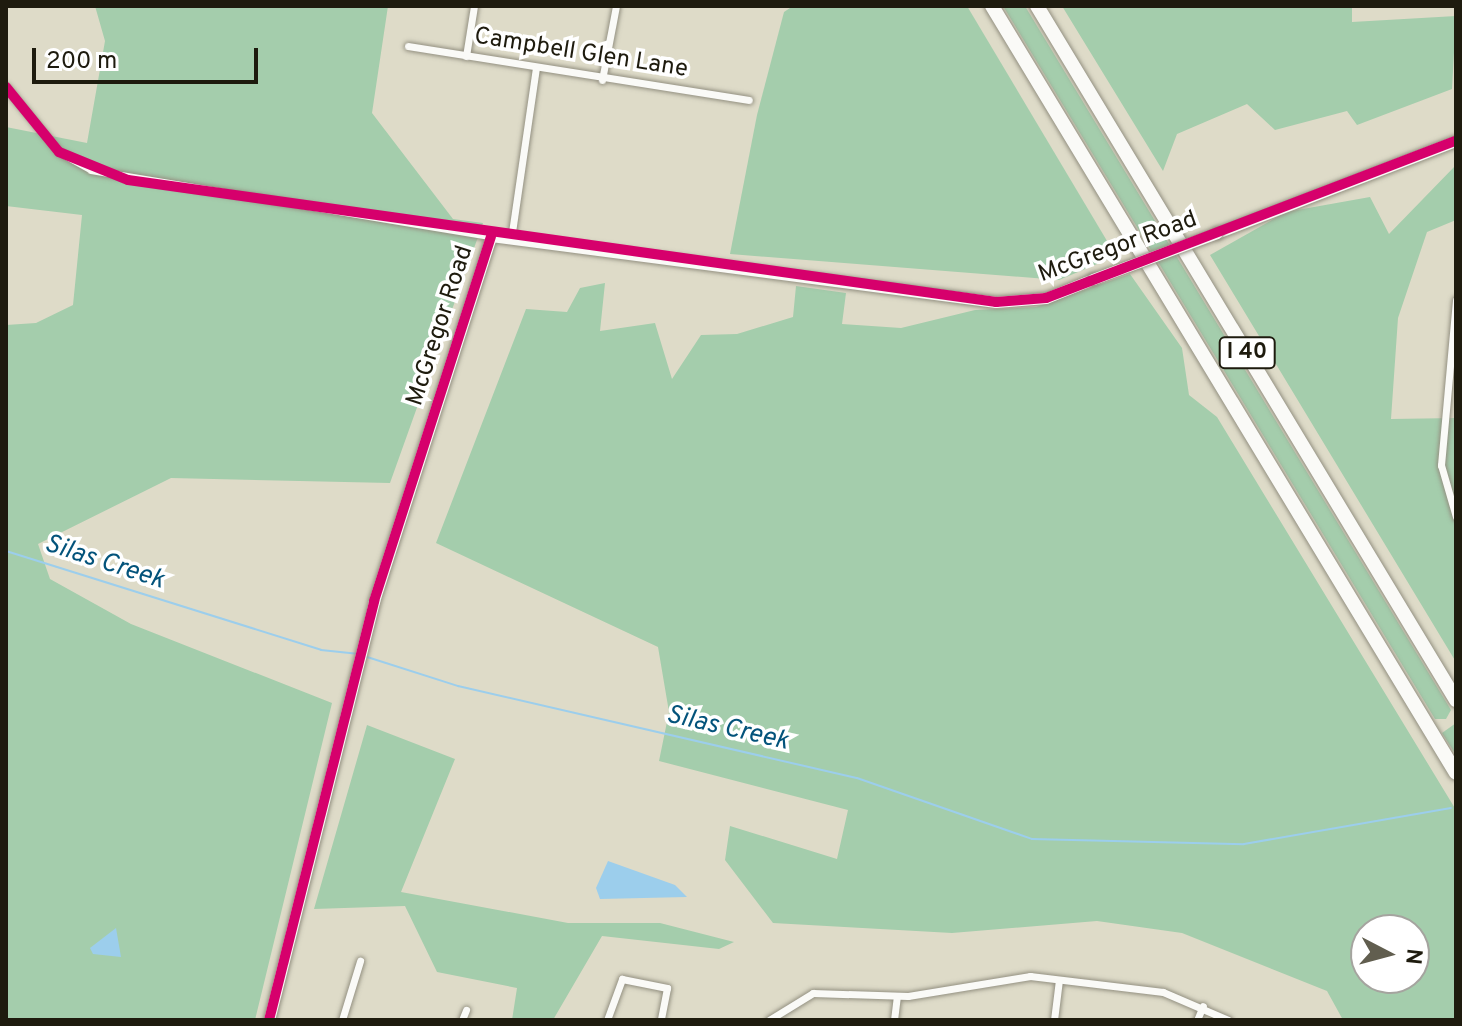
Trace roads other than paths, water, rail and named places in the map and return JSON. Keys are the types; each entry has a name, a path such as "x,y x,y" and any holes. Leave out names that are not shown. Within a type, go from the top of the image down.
{"highway":[{"name":"I 40","path":"992,6 1456,773"},
{"name":"I 40","path":"1037,6 1456,700"}],"street":[{"path":"466,56 474,6"},
{"path":"602,80 616,6"},
{"name":"Campbell Glen Lane","path":"408,46 602,80 749,100"},
{"path":"511,239 536,68"},
{"path":"6,87 59,152 91,170 491,236"},
{"name":"McGregor Road","path":"269,1020 365,640 491,236 996,302 1046,298 1456,141"},
{"path":"1456,300 1452,386 1441,465 1456,517"},
{"path":"342,1020 360,961"},
{"path":"769,1020 813,993 897,996 1030,976 1145,988 1203,1006 1228,1020"},
{"path":"607,1020 622,979 667,988 661,1020"},
{"path":"1054,1020 1059,980"},
{"path":"894,1020 897,996"},
{"path":"1197,1020 1203,1006"},
{"path":"462,1020 466,1010"}],"water":[{"path":"608,861 675,885 687,897 600,899 596,888"},
{"path":"116,928 121,957 93,954 90,948"}],"waterway":[{"name":"Silas Creek","path":"6,551 321,650 357,654"},
{"name":"Silas Creek","path":"364,656 458,686 857,778 1032,839 1244,844 1451,808"}]}
